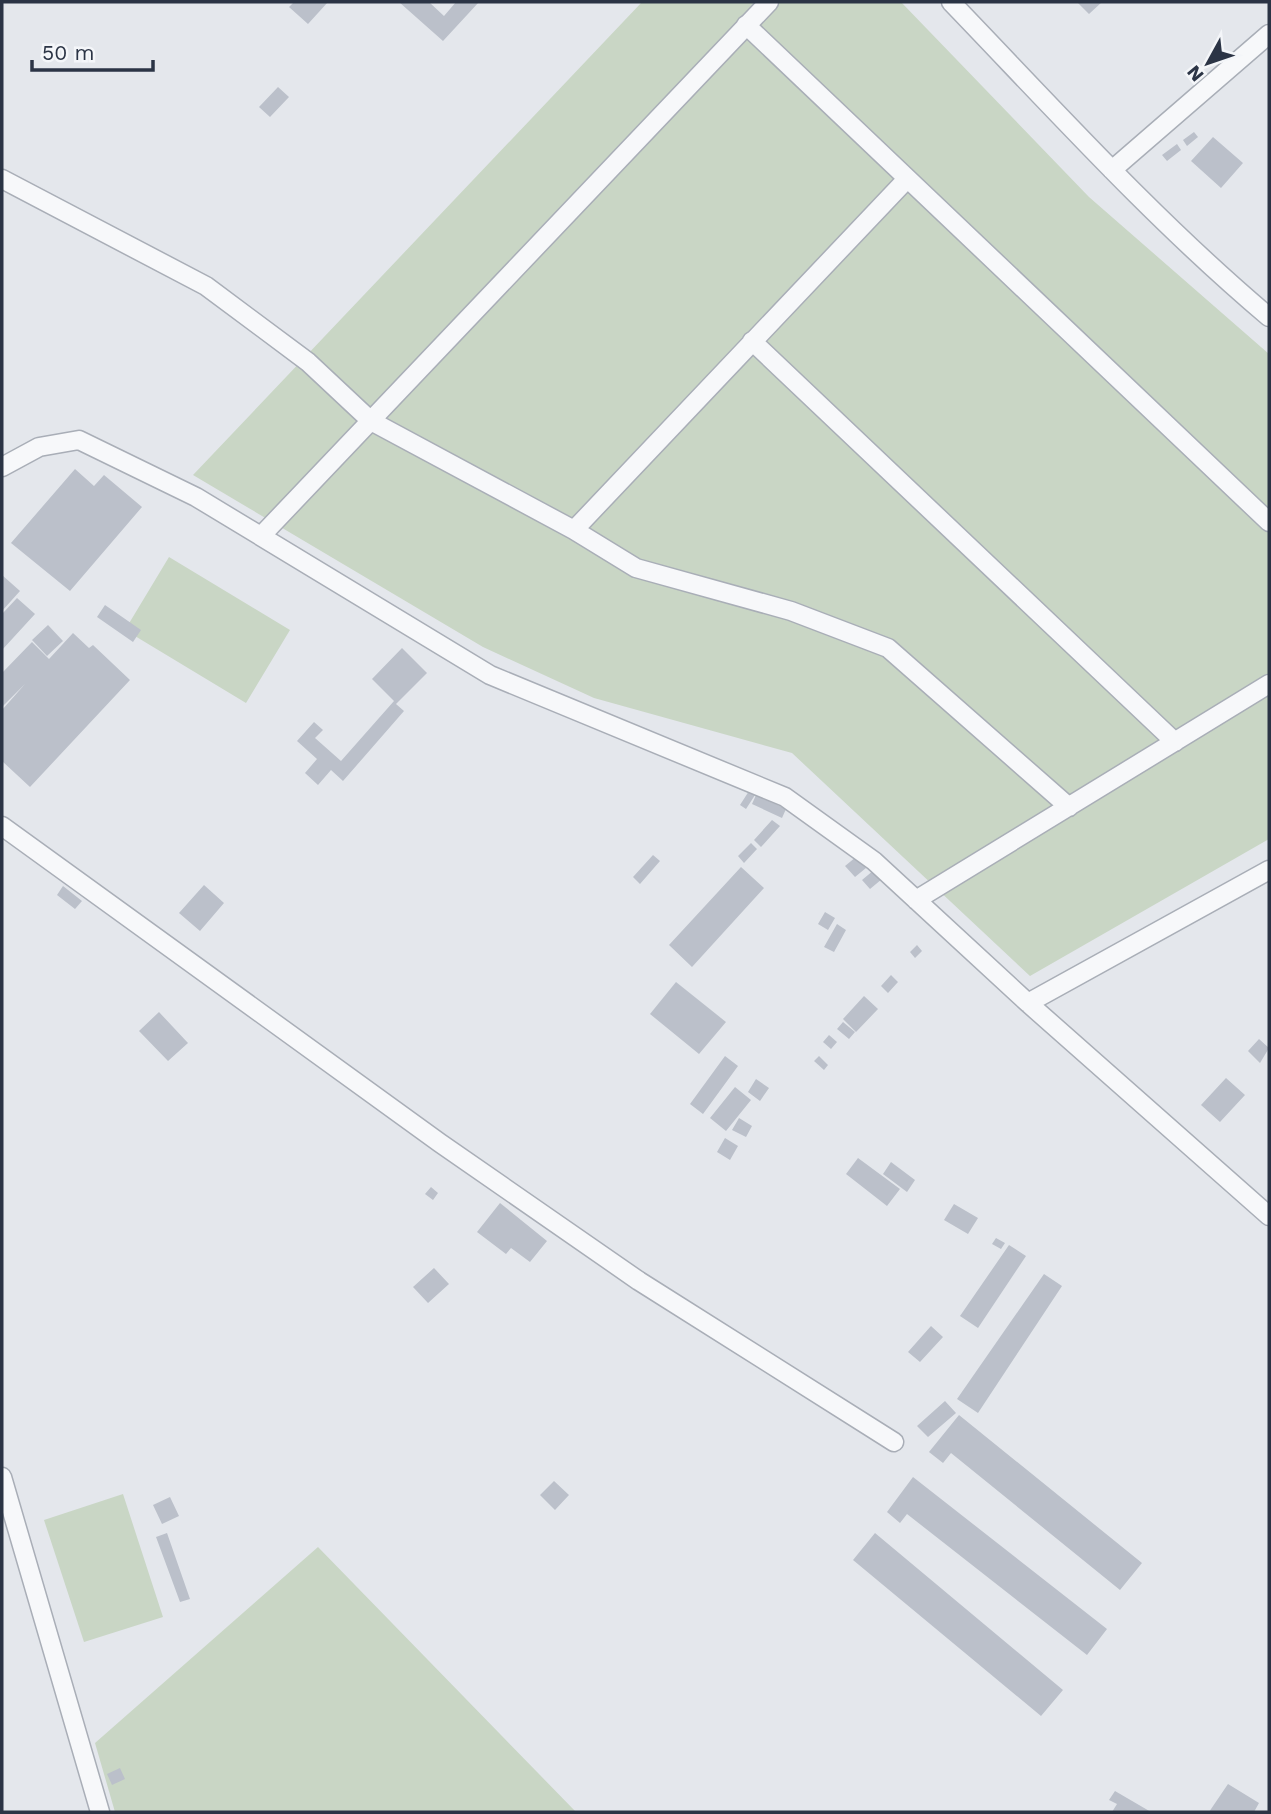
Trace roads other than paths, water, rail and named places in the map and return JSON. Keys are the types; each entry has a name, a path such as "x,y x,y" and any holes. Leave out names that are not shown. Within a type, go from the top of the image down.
{"street":[{"path":"262,535 769,2"},
{"path":"951,2 1112,170 1230,284 1269,317"},
{"path":"746,25 906,180 1269,522"},
{"path":"1112,170 1269,34"},
{"path":"2,179 206,286 308,362 371,421 574,530 636,568 791,611 888,648 1069,807"},
{"path":"574,530 906,180"},
{"path":"752,341 1175,742"},
{"path":"2,467 38,447 79,440 196,497 490,676 785,797 874,861 1028,1003 1269,1216"},
{"path":"916,900 1269,684"},
{"path":"2,826 429,1135 639,1281 894,1442"},
{"path":"1028,1003 1269,870"},
{"path":"2,1477 100,1812"}]}
